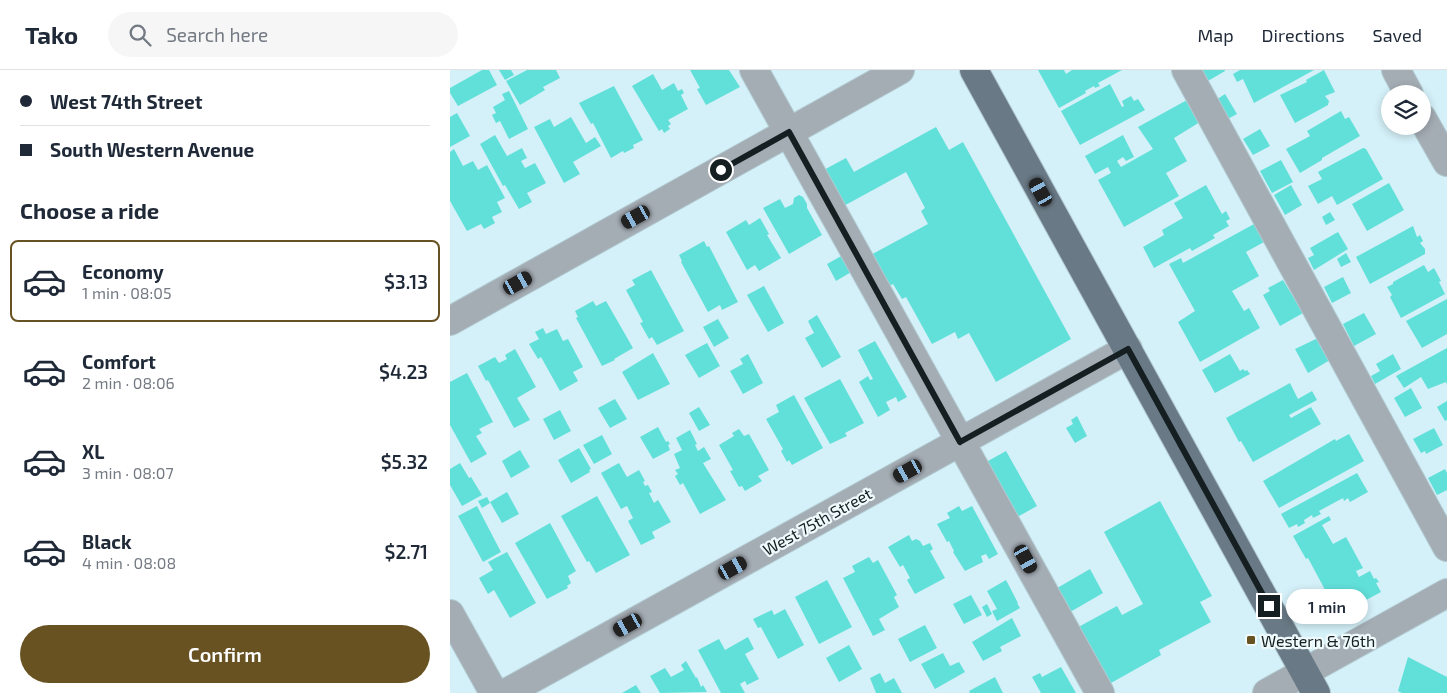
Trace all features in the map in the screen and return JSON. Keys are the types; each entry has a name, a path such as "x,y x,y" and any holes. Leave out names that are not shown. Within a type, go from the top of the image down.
{"main road":[{"path":"974,70 1310,682"}],"street":[{"path":"754,70 1100,693"},
{"path":"450,321 900,70"},
{"path":"1186,70 1447,546"},
{"path":"1396,70 1404,85"},
{"path":"1431,134 1447,162"},
{"name":"West 75th Street","path":"506,693 1128,349"},
{"path":"1267,693 1310,682 1447,593"},
{"path":"450,614 494,693"}],"building":[{"path":"482,70 489,70 497,85 458,106 450,93 450,88"},
{"path":"499,70 511,70 514,75 505,80"},
{"path":"527,70 556,70 560,78 543,87 545,90 520,105 506,81"},
{"path":"690,70 729,70 740,87 706,105 697,89 700,88"},
{"path":"1038,70 1064,70 1066,74 1072,70 1122,70 1098,83 1100,86 1095,88 1094,86 1085,91 1086,93 1059,108"},
{"path":"1202,70 1225,70 1225,71 1208,81"},
{"path":"1240,70 1314,70 1254,103 1243,79 1237,82 1233,74"},
{"path":"1324,70 1335,92 1325,96 1329,101 1328,105 1295,123 1280,95 1307,82 1306,80"},
{"path":"653,74 662,90 674,83 678,91 682,89 684,93 681,95 688,109 668,120 671,124 668,126 670,129 664,133 662,129 659,131 632,86"},
{"path":"1110,84 1122,107 1124,106 1122,101 1131,96 1134,101 1138,99 1145,110 1080,145 1061,111"},
{"path":"614,86 643,140 633,145 634,148 624,153 623,151 611,158 593,123 591,124 579,103"},
{"path":"509,91 528,129 509,139 500,121 496,123 492,115 496,113 493,107 505,100 502,94"},
{"path":"1225,94 1237,114 1224,121 1213,102"},
{"path":"1187,100 1200,122 1174,138 1187,161 1166,173 1179,196 1124,227 1098,180 1111,173 1108,167 1095,174 1085,156 1123,135 1134,157 1126,161 1123,157 1117,161 1121,167 1153,149 1138,127"},
{"path":"1341,111 1345,119 1349,117 1360,136 1300,173 1286,149 1310,136 1307,131"},
{"path":"457,113 470,136 450,147 450,117"},
{"path":"571,117 586,143 595,137 601,146 573,162 580,174 564,183 534,127 550,119 554,127"},
{"path":"936,127 949,150 963,142 1071,339 996,382 969,333 958,339 955,332 932,344 906,297 902,299 893,284 881,291 867,257 928,224 921,211 925,208 906,172 840,208 820,172 846,158 854,172"},
{"path":"1260,129 1270,146 1253,155 1243,139"},
{"path":"495,135 507,156 522,148 527,158 521,161 525,168 535,163 546,183 527,193 532,202 519,209 505,185 503,186 480,144"},
{"path":"1363,148 1366,149 1383,179 1337,205 1332,196 1318,204 1308,186 1322,179 1318,172"},
{"path":"454,149 463,166 473,161 478,170 487,165 505,198 497,202 502,212 492,217 495,223 484,229 481,224 467,231 450,201 450,152"},
{"path":"1281,160 1293,182 1272,193 1260,171"},
{"path":"1389,183 1404,210 1367,231 1352,204"},
{"path":"1206,185 1222,214 1226,211 1230,219 1226,221 1229,226 1213,235 1215,238 1192,251 1190,248 1154,268 1143,247 1164,235 1162,230 1183,218 1174,203"},
{"path":"1291,185 1302,205 1285,215 1274,195"},
{"path":"799,195 803,197 822,235 789,254 763,208 780,199 785,208 793,204 794,198"},
{"path":"1330,212 1335,220 1326,225 1322,217"},
{"path":"760,218 769,234 767,235 781,258 759,271 755,265 747,270 726,232 746,220 749,225"},
{"path":"1254,224 1264,242 1246,252 1259,276 1232,291 1244,311 1249,308 1260,328 1200,362 1178,322 1195,311 1169,264 1181,258 1183,263"},
{"path":"1413,226 1417,237 1420,235 1423,241 1420,243 1425,249 1425,254 1370,284 1356,257"},
{"path":"1338,232 1348,249 1314,270 1308,258 1314,255 1310,248"},
{"path":"704,241 707,247 709,246 738,302 722,310 720,305 708,312 679,255"},
{"path":"1346,253 1351,262 1341,267 1337,259"},
{"path":"843,255 853,271 836,281 827,264"},
{"path":"1424,265 1428,272 1434,268 1445,294 1401,318 1387,287"},
{"path":"651,270 684,331 657,345 652,337 649,339 640,323 643,322 626,290 635,285 632,280"},
{"path":"1343,277 1351,293 1332,303 1324,287"},
{"path":"1283,280 1303,313 1280,326 1263,295 1270,291 1268,288"},
{"path":"764,286 784,323 768,332 747,295"},
{"path":"1447,299 1447,334 1422,348 1406,321"},
{"path":"593,301 596,306 606,301 633,348 602,366 576,318 578,317 575,311"},
{"path":"1364,313 1376,334 1354,346 1343,324"},
{"path":"817,315 841,357 822,368 805,338 814,333 808,321"},
{"path":"718,319 729,338 714,347 703,327"},
{"path":"543,328 546,334 557,329 563,341 568,339 583,367 573,372 578,381 560,391 541,357 538,359 529,344 539,339 535,332"},
{"path":"1318,338 1330,360 1308,373 1295,349"},
{"path":"875,341 907,397 898,402 896,397 886,402 890,410 878,417 859,382 868,376 870,380 873,379 858,350"},
{"path":"707,343 720,366 699,378 685,355"},
{"path":"1447,348 1447,385 1446,382 1428,389 1421,377 1404,388 1396,376"},
{"path":"515,349 536,387 517,398 530,420 514,428 488,380 486,381 478,366 495,357 499,363 507,359 505,355"},
{"path":"653,353 670,384 638,400 622,372"},
{"path":"748,354 763,383 743,394 730,371 743,364 740,359"},
{"path":"1230,354 1240,371 1243,369 1247,370 1250,374 1215,393 1202,370"},
{"path":"1393,354 1401,369 1375,384 1371,376 1380,371 1376,364"},
{"path":"467,373 493,422 479,429 482,433 476,436 487,454 471,463 450,425 450,382"},
{"path":"840,379 864,423 845,433 847,436 830,444 804,398"},
{"path":"1290,383 1298,399 1312,391 1317,400 1289,415 1291,418 1311,407 1321,424 1253,462 1226,418"},
{"path":"1411,388 1422,408 1405,417 1394,398"},
{"path":"794,395 823,448 792,465 789,460 787,462 781,451 783,449 766,419 779,412 776,405"},
{"path":"615,399 627,419 610,428 598,408"},
{"path":"1447,401 1447,420 1445,421 1437,407"},
{"path":"699,407 710,425 699,431 689,413"},
{"path":"560,410 571,431 554,440 543,419"},
{"path":"1077,416 1087,436 1075,443 1066,428 1073,424 1071,420"},
{"path":"658,427 666,442 668,441 670,444 668,445 670,450 653,459 640,437"},
{"path":"1434,428 1443,445 1426,454 1425,451 1421,453 1413,439"},
{"path":"739,429 744,436 749,434 769,470 758,476 762,481 745,491 742,486 739,487 730,471 733,470 719,445 734,436 732,433"},
{"path":"690,430 697,444 695,445 698,451 704,447 711,459 703,463 726,500 700,514 683,483 680,485 675,476 678,474 675,470 680,468 674,454 682,450 676,438"},
{"path":"1349,434 1364,461 1279,508 1263,481 1335,439 1336,441"},
{"path":"602,435 612,454 594,464 583,445"},
{"path":"579,448 591,469 589,470 590,472 571,483 558,460"},
{"path":"520,450 530,467 511,478 502,461"},
{"path":"1006,451 1037,506 1010,521 979,466"},
{"path":"460,463 482,495 462,506 450,485 450,469"},
{"path":"619,463 627,477 639,470 645,481 643,482 645,486 648,485 652,492 649,493 654,503 658,500 671,522 652,532 655,538 641,545 628,521 633,518 627,506 621,509 601,473"},
{"path":"1445,469 1447,473 1447,490 1437,495 1428,478"},
{"path":"1357,473 1368,492 1350,502 1348,498 1344,501 1343,498 1319,511 1321,514 1313,518 1312,515 1304,520 1305,523 1298,527 1297,524 1289,528 1281,514"},
{"path":"507,492 519,514 502,523 490,502"},
{"path":"597,496 630,555 596,573 589,561 587,562 561,516"},
{"path":"487,497 490,503 482,508 478,501"},
{"path":"1160,501 1212,596 1200,602 1211,622 1159,650 1161,655 1102,688 1071,631 1117,606 1122,615 1143,604 1104,532"},
{"path":"477,506 501,552 483,562 458,516"},
{"path":"959,506 962,511 972,506 998,554 989,559 986,554 981,556 983,562 965,571 953,552 949,541 947,542 937,524 950,518 947,513"},
{"path":"1329,516 1331,520 1322,525 1333,544 1346,537 1363,568 1356,571 1359,577 1370,571 1374,579 1376,578 1379,582 1376,583 1381,592 1355,606 1351,603 1345,606 1341,599 1335,603 1331,601 1308,558 1306,559 1293,536"},
{"path":"550,523 576,571 568,576 571,583 567,586 568,588 547,599 515,543"},
{"path":"909,535 912,541 916,539 923,546 930,543 933,549 930,551 945,578 915,594 907,580 910,578 903,565 900,567 888,547"},
{"path":"507,552 536,603 510,618 494,590 488,594 479,578 493,570 488,562"},
{"path":"869,557 873,563 878,560 897,595 894,597 899,607 879,619 885,630 873,636 843,578 855,572 852,566"},
{"path":"1090,569 1103,593 1065,615 1052,591"},
{"path":"827,580 852,627 819,644 795,597"},
{"path":"1006,580 1020,608 997,621 992,611 997,609 987,591"},
{"path":"971,595 982,615 964,624 953,604"},
{"path":"987,604 992,614 987,617 982,607"},
{"path":"785,609 804,645 778,659 761,627 758,628 753,619 772,610 774,615"},
{"path":"1012,618 1021,636 1000,647 1002,651 983,661 972,642"},
{"path":"925,625 937,648 910,662 898,639"},
{"path":"748,637 754,649 745,654 759,679 747,685 745,681 740,684 745,693 721,693 698,650 719,639 725,650"},
{"path":"849,645 862,669 839,682 826,658"},
{"path":"943,653 950,666 959,662 965,672 935,689 921,664"},
{"path":"1408,657 1447,677 1447,693 1402,693 1398,691"},
{"path":"686,661 697,677 701,687 703,685 707,692 660,693 650,676 665,668 671,677 684,670 681,665"},
{"path":"1061,667 1076,693 1041,693 1032,677 1040,673 1042,677"},
{"path":"880,673 885,683 894,678 902,693 876,693 870,678"},
{"path":"995,677 1003,693 970,693 969,691"},
{"path":"636,685 641,693 622,693"}],"place":[{"name":"Western & 76th","path":"1251,640"}],"route":[{"path":"721,170 789,132 960,442 1128,349 1269,606"}]}
